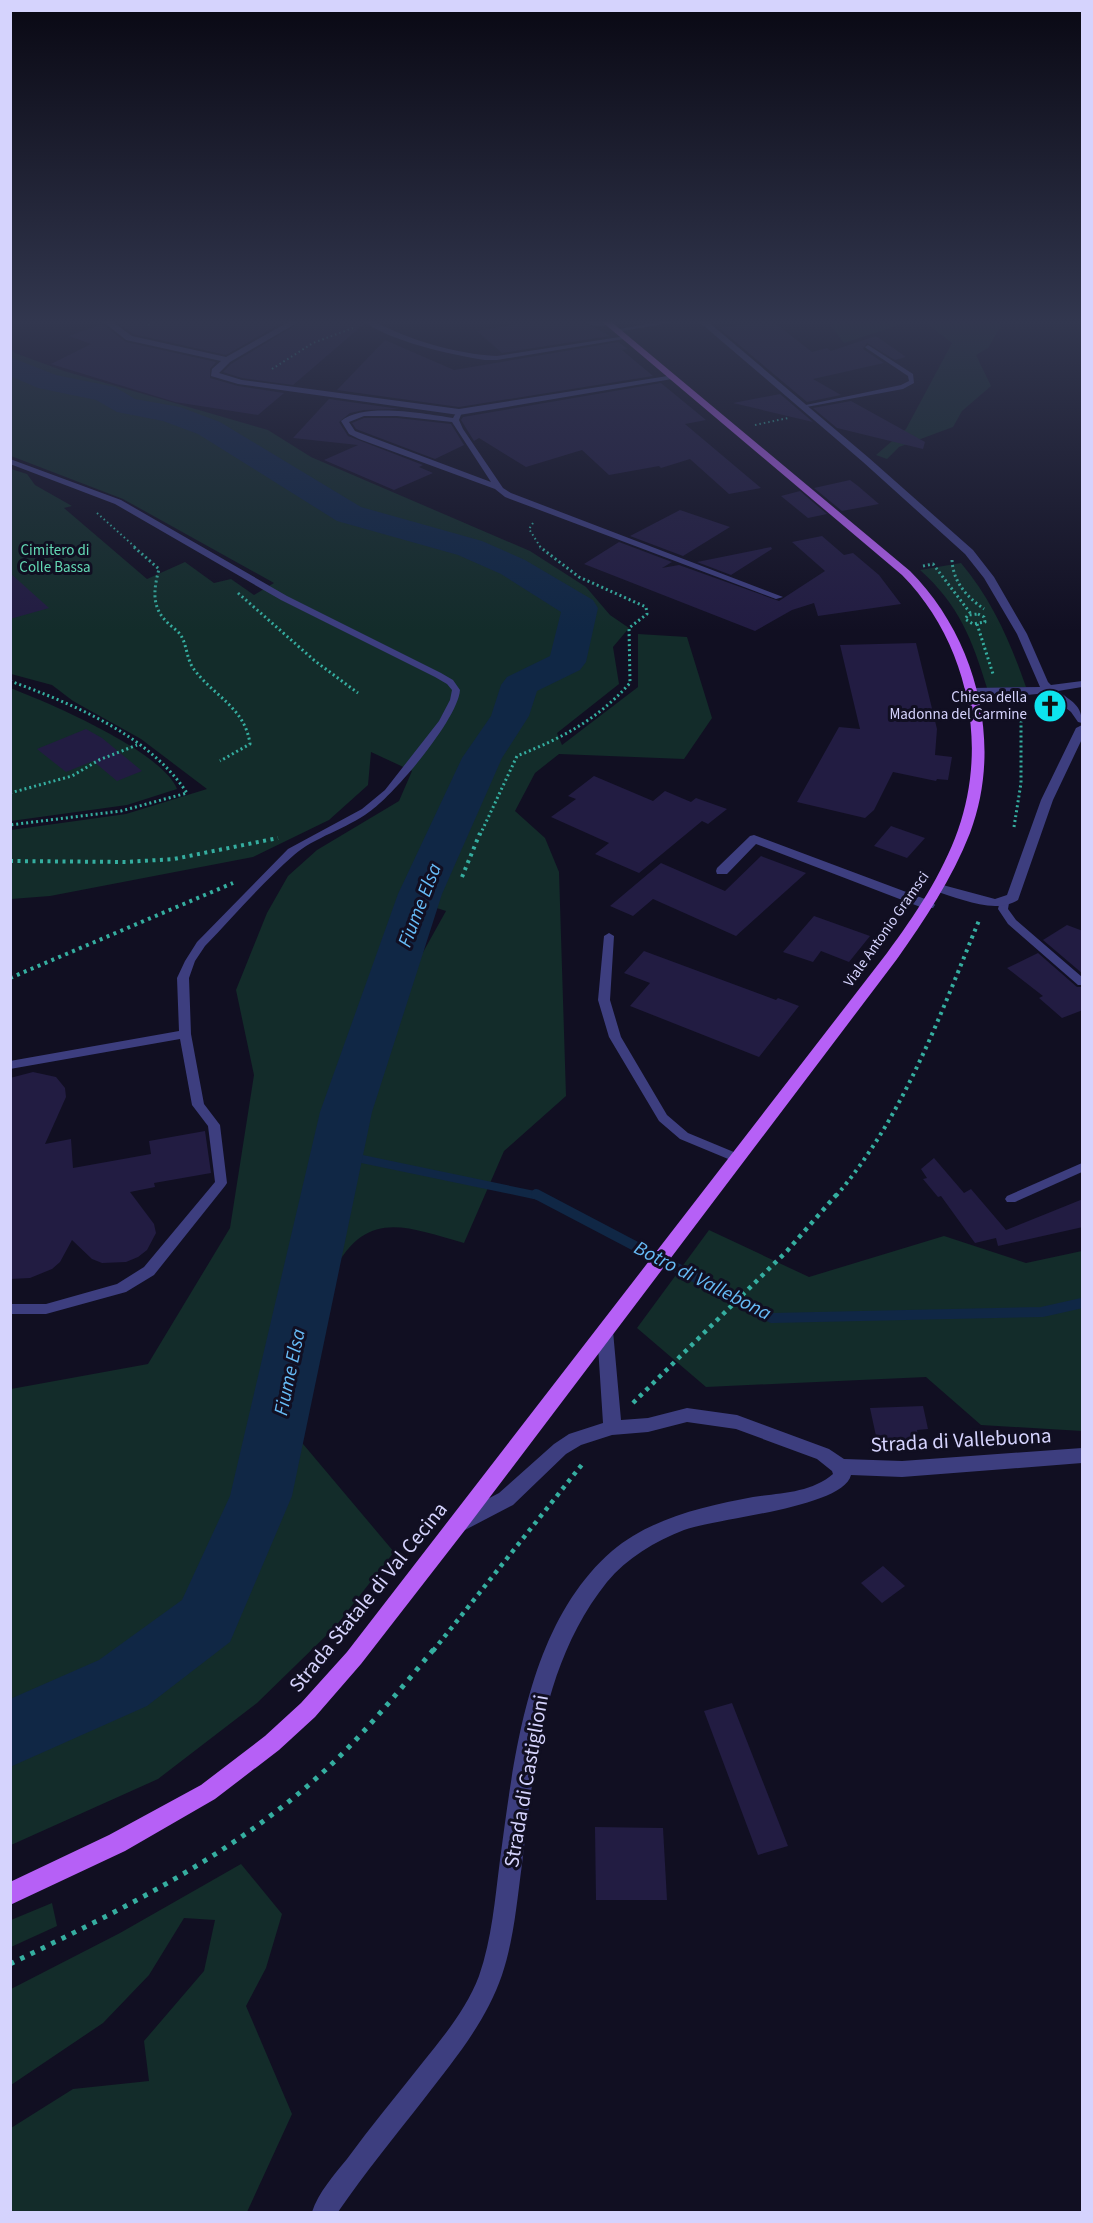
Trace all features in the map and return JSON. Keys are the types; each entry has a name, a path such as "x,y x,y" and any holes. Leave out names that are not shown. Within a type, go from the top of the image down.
{"main road":[{"name":"Viale Antonio Gramsci","path":"657,1262 928,905 960,845 976,785 979,740 976,710 955,638 935,605 921,587 728,424"},
{"name":"Strada Statale di Val Cecina","path":"10,1894 164,1818 208,1792 272,1743 308,1710 354,1658 657,1262"}],"street":[{"path":"823,424 944,528 978,562 1022,634 1037,673 1049,690 1075,710 1083,720"},
{"path":"971,691 1020,693 1083,684"},
{"path":"939,888 987,902 1004,903 1014,895 1047,800 1083,728"},
{"path":"722,871 754,839 928,905"},
{"path":"605,1331 612,1428"},
{"path":"458,1524 506,1499 568,1443 593,1432 648,1425 687,1415 736,1422 823,1454 841,1467"},
{"name":"Strada di Vallebuona","path":"841,1467 902,1469 1083,1456"},
{"name":"Strada di Castiglioni","path":"324,2212 460,2033 483,1994 502,1927 519,1799 541,1690 563,1638 593,1586 623,1553 660,1529 778,1501 812,1496 832,1486 842,1477 841,1467"}],"lane":[{"path":"346,424 349,429 362,437 498,487 508,495 541,510 779,597"},
{"path":"461,424 498,487"},
{"path":"10,461 118,502 284,598 352,630 450,682 456,690 455,700 443,722 388,792 365,811 292,851 201,944 190,961 183,978 185,1034 198,1105 214,1125 221,1183 149,1271 121,1288 46,1310 10,1309"},
{"path":"1004,903 1005,913 1012,922 1083,982"},
{"path":"609,936 606,1009 610,1028 626,1056 658,1111 669,1124 684,1136 737,1158"},
{"path":"10,1065 185,1034"},
{"path":"1011,1199 1083,1167"}],"path":[{"path":"748,426 756,424"},
{"path":"462,877 486,818 518,756 564,737 614,701 630,683 628,628 647,614 646,607 575,574 539,546 529,529 541,510"},
{"path":"94,512 159,569 153,594 162,616 182,637 188,660 237,711 250,729 250,744 220,761"},
{"path":"951,556 956,579 975,603 990,613"},
{"path":"919,566 933,564 971,614 986,618 985,622 977,624 966,620 965,617 971,614"},
{"path":"234,590 315,661 358,693"},
{"path":"977,624 992,672 1003,693"},
{"path":"10,681 45,693 137,744 181,779 187,793 121,811 10,825"},
{"path":"1011,837 1021,794 1023,764 1020,693"},
{"path":"10,793 72,776 99,760 137,744"},
{"path":"10,861 164,860 276,838 321,837"},
{"path":"10,978 241,878"},
{"path":"10,1964 136,1903 250,1830 317,1778 390,1702 612,1428 682,1352 789,1248 848,1181 892,1118 920,1064 987,902"}],"green space":[{"name":"Cimitero di Colle Bassa","path":"11,424 246,424 268,430 311,457 530,551 586,587 610,615 629,628 613,647 619,684 557,733 562,745 638,687 638,634 687,637 712,718 684,759 559,754 535,773 515,811 545,838 559,872 566,1096 504,1151 464,1243 404,1228 372,1231 358,1240 344,1254 331,1276 298,1438 394,1552 335,1627 257,1703 158,1779 11,1845 11,1389 148,1364 230,1228 254,1075 236,990 267,913 288,876 317,850 399,801 412,771 371,752 368,785 329,820 253,857 50,896 11,899 11,830 126,814 207,789 141,739 73,701 52,685 11,674 11,469 27,474 35,485 72,506 64,508 147,579 185,562 214,583 231,579 254,595 274,583 123,499 11,456","holes":["412,900 446,911 378,1033 362,1030"]},
{"path":"909,424 955,424 953,427 899,447 887,459 876,455 906,429"},
{"path":"961,563 991,606 1026,687 987,688 976,654 962,624 945,596 920,570"},
{"path":"10,688 76,716 128,744 167,775 177,789 127,805 11,821"},
{"path":"709,1230 809,1277 944,1236 1026,1263 1082,1251 1082,1431 981,1425 926,1377 706,1387 637,1328"},
{"path":"241,1864 282,1914 266,1968 246,2006 292,2114 247,2212 11,2212 11,2128 73,2089 149,2081 144,2041 204,1971 215,1920 184,1918 149,1975 103,2023 11,2085 11,1989 120,1933"},
{"path":"52,1903 57,1926 11,1947 11,1920"}],"building":[{"path":"306,424 340,424 348,436 423,465 419,467 433,473 394,490 324,460 358,445 293,438"},
{"path":"352,424 451,424 464,445 435,459 356,429"},
{"path":"463,424 686,424 761,488 729,494 690,459 661,468 659,466 609,475 582,450 526,467 479,438 474,441"},
{"path":"832,424 892,424 925,442 923,449 837,428"},
{"path":"850,480 879,504 842,511 814,488"},
{"path":"800,491 827,514 808,518 781,496"},
{"path":"680,510 730,527 683,556 630,536"},
{"path":"822,536 844,555 853,553 879,575 901,604 818,616 814,603 792,610 755,631 584,564 619,542 672,562 662,568 679,565 779,601 825,571 792,542"},
{"path":"771,547 772,549 731,575 697,562"},
{"path":"10,573 49,608 10,619"},
{"path":"916,643 937,729 935,755 952,757 948,780 937,779 936,781 893,772 874,810 865,818 797,802 839,727 860,729 840,645"},
{"path":"86,729 102,738 142,771 117,781 93,761 66,772 37,749"},
{"path":"594,776 653,801 665,791 691,802 696,798 727,809 708,824 702,821 639,873 595,854 609,843 551,817 576,799 568,796"},
{"path":"891,826 925,838 907,858 874,846"},
{"path":"761,856 806,873 736,936 653,899 633,916 610,906 661,863 725,891"},
{"path":"814,916 870,936 849,962 821,951 813,962 783,952"},
{"path":"1067,925 1083,931 1083,974 1043,940"},
{"path":"644,951 776,1000 778,998 799,1006 759,1057 630,1006 650,983 624,973"},
{"path":"1038,953 1077,987 1083,987 1083,1010 1062,1018 1039,998 1043,996 1007,968"},
{"path":"33,1072 56,1077 65,1088 66,1097 45,1144 71,1139 73,1168 151,1154 149,1141 205,1131 211,1173 154,1183 155,1187 130,1192 154,1224 156,1233 147,1250 138,1257 126,1262 102,1263 92,1259 72,1240 60,1262 52,1269 30,1278 10,1279 10,1078"},
{"path":"934,1158 964,1193 971,1189 1006,1230 1083,1199 1083,1227 998,1246 996,1238 975,1243 941,1196 938,1197 923,1179 927,1178 921,1169"},
{"path":"923,1406 928,1429 917,1430 921,1449 879,1450 870,1408"},
{"path":"883,1566 905,1586 882,1603 861,1583"},
{"path":"732,1703 788,1846 758,1855 704,1711"},
{"path":"595,1827 663,1828 667,1900 596,1900"}],"waterway":[{"name":"Fiume Elsa","path":"10,1734 123,1683 206,1621 261,1496 346,1112 420,894 482,758 510,716 520,685 567,662 580,608 513,567 470,548 349,514 209,428 198,424"},
{"name":"Botro di Vallebona","path":"338,1154 539,1196"},
{"name":"Botro di Vallebona","path":"536,1194 772,1318 1042,1312 1082,1303"}],"place":[{"name":"Chiesa della Madonna del Carmine","path":"1050,706"}]}
